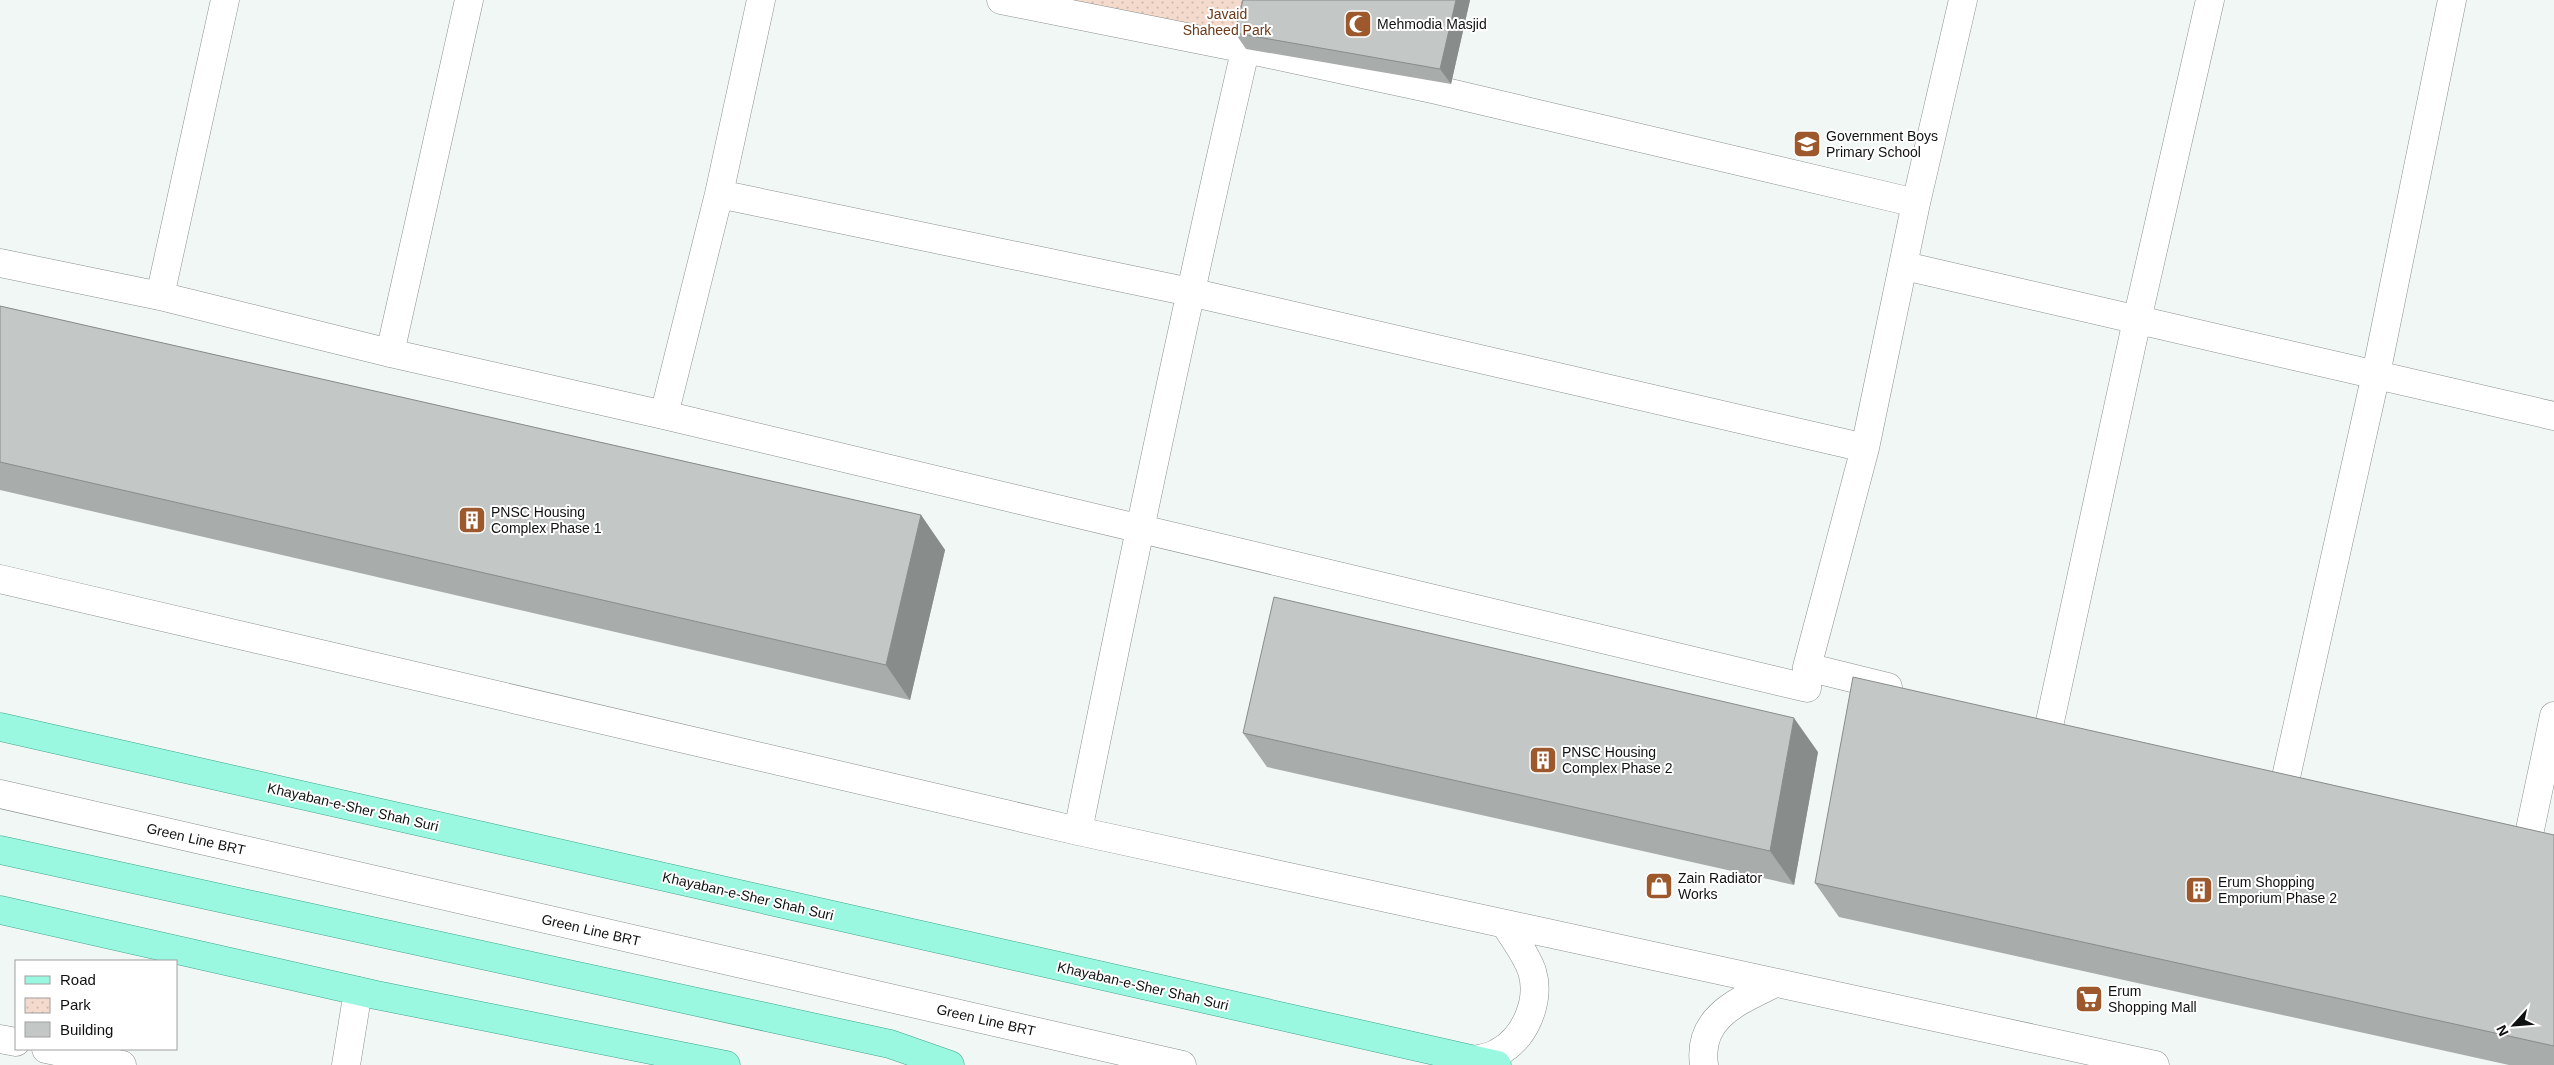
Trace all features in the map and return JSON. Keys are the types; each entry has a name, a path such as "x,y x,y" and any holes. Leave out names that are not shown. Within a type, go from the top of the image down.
{"main road":[{"name":"Khayaban-e-Sher Shah Suri","path":"0,727 1486,1062"},
{"path":"0,850 890,1044 950,1065"},
{"path":"0,910 358,991 726,1065"}],"street":[{"path":"160,296 225,0"},
{"path":"390,353 469,0"},
{"path":"664,415 719,194 761,0"},
{"path":"1001,0 1246,49 1437,90 1916,203"},
{"path":"1078,832 1139,529 1190,292 1257,0"},
{"path":"0,263 160,296 390,353 664,415 1807,688 1807,667 1865,448 1905,266 1916,203 1963,0"},
{"path":"2049,726 2137,320 2210,0"},
{"path":"2256,779 2294,788 2452,0"},
{"path":"719,194 1190,292 1865,448"},
{"path":"1905,266 2554,416"},
{"path":"0,579 1078,832 1773,984 2155,1065"},
{"path":"1807,667 1913,693"},
{"path":"2499,832 2541,841 2554,716"},
{"path":"2020,719 2077,734"},
{"name":"Green Line BRT","path":"0,794 1182,1065"},
{"path":"1486,1062 1516,1038 1529,1019 1534,995 1532,972 1522,950 1504,924"},
{"path":"1704,1065 1703,1056 1707,1035 1718,1017 1733,1003 1773,984"},
{"path":"346,1065 358,991"},
{"path":"0,1039 15,1042"},
{"path":"51,1050 122,1065"}],"green space":[{"name":"Javaid Shaheed Park","path":"1001,0 1257,0 1246,49"}],"building":[{"name":"Mehmodia Masjid","path":"1243,0 1456,0 1440,69 1235,33"},
{"name":"PNSC Housing Complex Phase 1","path":"0,306 921,515 886,665 0,462"},
{"name":"PNSC Housing Complex Phase 2","path":"1274,597 1794,718 1770,851 1243,733"},
{"name":"Erum Shopping Emporium Phase 2","path":"1853,677 2554,835 2554,1046 1815,883"}],"place":[{"name":"Mehmodia Masjid","path":"1358,24"},
{"name":"Government Boys Primary School","path":"1807,144"},
{"name":"PNSC Housing Complex Phase 1","path":"472,520"},
{"name":"PNSC Housing Complex Phase 2","path":"1543,760"},
{"name":"Zain Radiator Works","path":"1659,886"},
{"name":"Erum Shopping Emporium Phase 2","path":"2199,890"},
{"name":"Erum Shopping Mall","path":"2089,999"}]}
